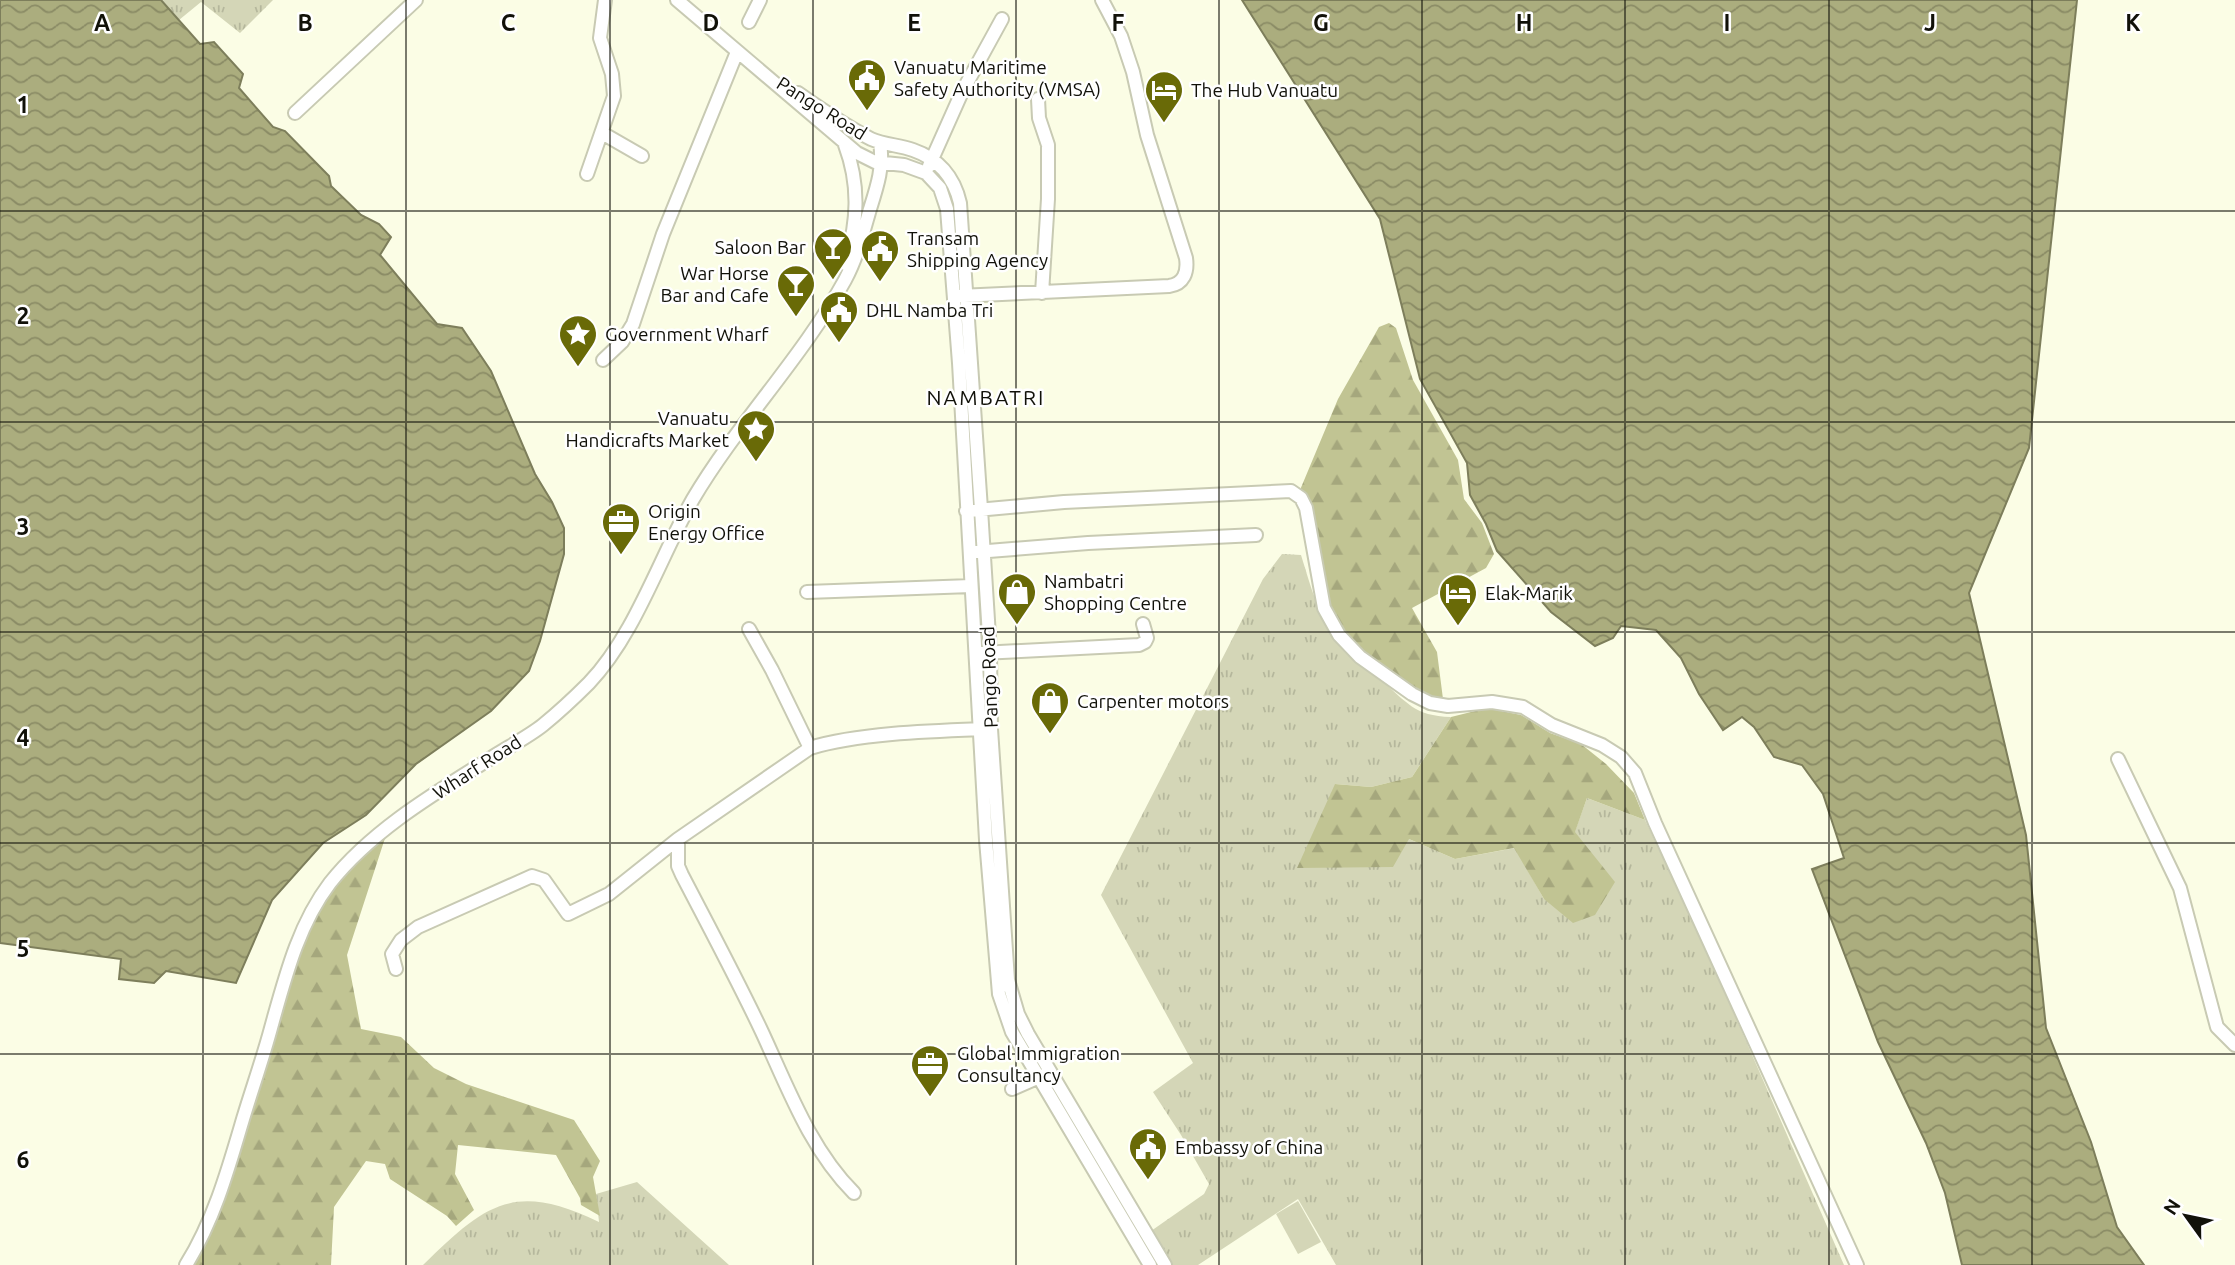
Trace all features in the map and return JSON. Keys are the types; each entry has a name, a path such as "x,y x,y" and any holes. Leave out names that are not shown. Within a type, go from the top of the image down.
{"street":[{"path":"295,113 416,0"},
{"path":"587,174 614,96 611,74 600,38 605,0"},
{"name":"Pango Road","path":"677,0 844,143 855,159 904,165 926,173 944,195 959,296 984,550 990,652 986,729 999,994 1013,1032 1044,1074 1165,1265"},
{"path":"749,22 760,0"},
{"path":"959,296 1175,285 1184,277 1187,269 1178,232 1147,135 1133,72 1121,36 1102,0"},
{"path":"926,173 962,92 1002,19"},
{"path":"603,360 622,342 633,324 663,234 737,52"},
{"name":"Pango Road","path":"768,76 779,80 828,115 877,141 913,150 932,159 952,178 957,190 960,203 958,363 974,654 986,729"},
{"path":"1038,99 1039,118 1048,145 1048,200 1042,293"},
{"path":"602,134 642,156"},
{"path":"855,159 877,141"},
{"name":"Wharf Road","path":"186,1265 220,1196 298,942 311,913 329,884 382,833 427,799 543,726 590,682 622,638 694,499 730,443 782,374 846,279 858,250 882,163 877,141"},
{"name":"Wharf Road","path":"834,298 849,251 856,217 855,159"},
{"path":"966,511 1064,502 1291,491 1301,498 1306,508 1325,608 1339,635 1360,657 1412,694 1430,703 1448,706 1492,702 1523,707 1552,725 1602,745 1621,757 1635,773 1655,823 1857,1265"},
{"path":"969,553 1088,543 1256,536"},
{"path":"807,592 971,586"},
{"path":"974,654 1139,645 1147,638 1143,624"},
{"path":"749,629 810,748"},
{"path":"396,969 392,954 401,940 418,928 534,876 544,880 565,912 571,914 609,894 678,839 810,748 827,743 986,729"},
{"path":"2118,759 2180,888 2217,1027 2235,1045"},
{"path":"678,839 678,866 682,875 749,1004 809,1132 831,1167 854,1193"},
{"path":"1012,1089 1044,1074"},
{"name":"Pango Road","path":"1044,1074 1150,1265"}],"green space":[{"path":"161,0 273,0 240,33 201,2 179,20"},
{"path":"1389,323 1396,328 1413,380 1458,460 1464,499 1482,523 1494,554 1486,568 1412,608 1437,652 1443,699 1434,703 1363,653 1343,632 1329,606 1300,490 1338,399 1379,327"},
{"path":"1282,554 1301,555 1315,599 1327,625 1334,637 1361,666 1419,711 1451,717 1412,777 1371,787 1335,784 1409,839 1455,859 1515,848 1544,899 1587,798 1645,820 1697,929 1844,1265 1336,1265 1298,1199 1198,1265 1171,1265 1151,1231 1204,1194 1209,1184 1153,1092 1193,1063 1101,895 1263,579"},
{"path":"1487,708 1521,715 1550,733 1581,744 1606,764 1634,793 1645,820 1587,798 1575,832 1615,882 1595,915 1573,923 1544,899 1514,848 1455,859 1409,839 1393,867 1297,868 1335,784 1371,787 1412,777 1451,717"},
{"path":"388,829 347,955 361,1029 401,1037 434,1068 466,1084 574,1120 600,1161 593,1177 600,1216 581,1205 580,1198 556,1155 458,1145 455,1174 474,1210 456,1226 447,1216 390,1179 385,1164 366,1161 334,1207 331,1265 184,1265 200,1235 318,898"},
{"path":"637,1182 729,1265 423,1265 465,1227 502,1205 544,1203 599,1222 596,1194"},
{"path":"1298,1201 1321,1242 1298,1254 1276,1214"}],"water":[{"path":"0,0 161,0 200,44 214,42 243,74 239,88 273,127 285,131 329,176 331,186 361,215 379,224 391,237 380,255 437,324 462,328 491,371 535,474 564,528 564,554 529,671 491,711 416,764 366,815 323,843 272,900 236,983 166,971 154,983 119,979 121,959 0,943"},
{"path":"1242,0 2077,0 2029,448 1969,593 2026,835 2046,1028 2091,1142 2117,1227 2144,1265 1962,1265 1945,1193 1926,1143 1878,1042 1812,869 1844,858 1823,794 1802,765 1774,757 1754,727 1742,717 1723,730 1699,694 1681,658 1656,630 1621,626 1613,638 1595,646 1551,612 1497,551 1470,495 1467,463 1420,379 1380,219"}],"place":[{"name":"Vanuatu Maritime Safety Authority (VMSA)","path":"867,112"},
{"name":"The Hub Vanuatu","path":"1164,124"},
{"name":"Saloon Bar","path":"833,281"},
{"name":"Transam Shipping Agency","path":"880,283"},
{"name":"War Horse Bar and Cafe","path":"796,318"},
{"name":"DHL Namba Tri","path":"839,344"},
{"name":"Government Wharf","path":"578,368"},
{"name":"Vanuatu Handicrafts Market","path":"756,463"},
{"name":"Origin Energy Office","path":"621,556"},
{"name":"Nambatri Shopping Centre","path":"1017,626"},
{"name":"Elak-Marik","path":"1458,627"},
{"name":"Carpenter motors","path":"1050,735"},
{"name":"Global Immigration Consultancy","path":"930,1098"},
{"name":"Embassy of China","path":"1148,1181"}],"district":[{"name":"NAMBATRI","path":"986,398"}]}
